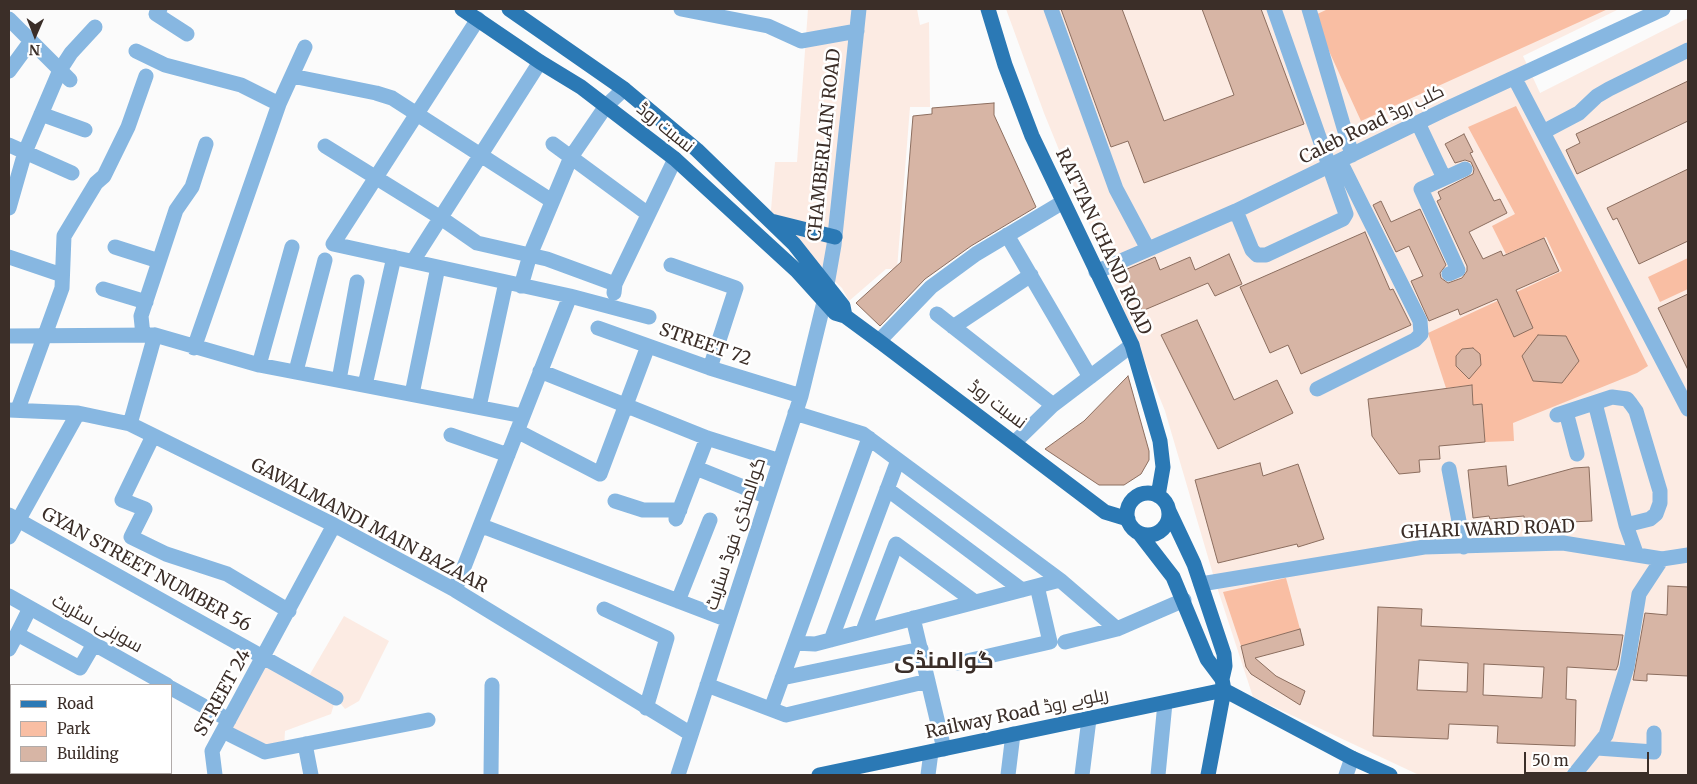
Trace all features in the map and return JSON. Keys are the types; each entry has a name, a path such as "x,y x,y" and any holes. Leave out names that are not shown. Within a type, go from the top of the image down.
{"main road":[{"name":"نسبت روڈ","path":"462,9 606,106 676,159 797,271 835,313 845,316 879,341 1015,442 1105,512 1128,519"},
{"name":"نسبت روڈ","path":"508,9 624,89 697,150 794,244 843,306 845,316"},
{"name":"RATTAN CHAND ROAD","path":"988,9 1004,65 1028,127 1132,345 1160,441 1163,467 1158,496"},
{"path":"770,220 835,237"},
{"path":"1208,775 1223,685 1224,654 1188,548 1163,500 1158,496 1147,494 1136,498 1129,507 1128,519 1134,530 1139,533 1163,562 1184,600 1207,660 1223,685 1352,758 1390,775"},
{"path":"1139,533 1152,535 1163,529 1169,517 1169,511"},
{"name":"Railway Road ریلوے روڈ","path":"818,775 1089,719 1165,702 1223,685"}],"street":[{"path":"160,9 156,14 187,34"},
{"path":"681,9 768,26 801,41 857,31"},
{"name":"CHAMBERLAIN ROAD","path":"824,302 835,237 859,9"},
{"path":"1051,9 1116,189 1148,249"},
{"path":"1274,9 1340,161 1420,322 1421,334 1415,340 1317,389"},
{"path":"1236,211 1252,250 1257,255 1266,255 1343,219 1346,214 1340,161 1309,9"},
{"name":"Caleb Road کلب روڈ","path":"1096,272 1236,211 1663,9"},
{"path":"9,18 65,75"},
{"path":"478,19 333,244 570,296 649,317"},
{"path":"9,208 25,152 41,114 65,75 71,53 95,27"},
{"path":"9,70 31,41"},
{"path":"194,348 279,104 304,47"},
{"path":"1543,132 1579,113 1597,96 1609,89 1688,50"},
{"path":"136,51 165,65 241,86 279,104"},
{"path":"413,261 540,62"},
{"path":"13,409 62,288 64,236 96,183 104,176 128,127 146,76"},
{"path":"292,76 382,94 417,113 552,201"},
{"path":"1515,79 1688,409"},
{"path":"521,286 530,255 571,157 606,106 624,89"},
{"path":"41,114 86,130"},
{"path":"1418,124 1444,178"},
{"path":"130,424 149,335 142,316 176,210 192,187 206,144"},
{"path":"553,144 648,214"},
{"path":"9,146 72,172"},
{"path":"325,146 478,243 530,255 616,284"},
{"path":"612,307 616,284 676,159"},
{"path":"1449,274 1458,270 1421,189 1465,169"},
{"path":"879,341 931,287 976,254 1063,202"},
{"path":"1008,235 1090,377"},
{"path":"259,366 292,247"},
{"path":"115,248 160,261"},
{"path":"366,385 394,256"},
{"path":"9,257 62,274"},
{"path":"296,371 324,260"},
{"path":"671,265 736,288 710,368"},
{"path":"412,394 438,267"},
{"path":"954,328 1031,275"},
{"path":"340,380 357,282"},
{"path":"479,407 506,282"},
{"path":"103,289 146,302"},
{"path":"455,590 482,526 570,296"},
{"name":"گوالمنڈی فوڈ سٹریٹ","path":"678,775 801,396 824,302"},
{"path":"937,314 1053,405"},
{"name":"STREET 72","path":"598,328 710,368 801,396"},
{"path":"9,336 149,335 259,366 296,371 523,416"},
{"path":"1015,442 1053,405 1132,345"},
{"path":"517,431 600,474 648,346"},
{"path":"540,372 707,438 780,461"},
{"path":"1577,454 1562,414 1619,396 1627,399 1636,410 1660,491 1660,503 1656,514 1650,519 1626,525"},
{"path":"1595,403 1626,525 1636,553"},
{"name":"GAWALMANDI MAIN BAZAAR","path":"13,409 78,413 130,424 334,525 455,590 691,734"},
{"path":"9,538 13,517 78,413"},
{"path":"795,413 863,434 869,438 1060,580 1117,628"},
{"path":"451,435 508,455"},
{"path":"153,436 122,500 145,509 132,537 166,554 227,574 290,611"},
{"path":"615,501 643,510 678,515 707,438"},
{"path":"771,709 869,438"},
{"path":"831,640 898,460"},
{"path":"696,468 768,497"},
{"path":"1449,469 1464,547"},
{"path":"887,489 1029,588 1050,642 958,663"},
{"name":"GYAN STREET NUMBER 56","path":"13,517 336,698"},
{"path":"678,601 710,520"},
{"name":"STREET 24","path":"215,775 212,751 290,611 334,525"},
{"path":"482,526 728,620"},
{"name":"GHARI WARD ROAD","path":"1201,584 1417,548 1563,543 1636,553 1662,559 1688,555"},
{"path":"863,631 896,544 975,602"},
{"path":"1574,775 1606,735 1627,667 1639,594 1662,559"},
{"path":"795,643 815,644 1060,580"},
{"name":"سوہنی سٹریٹ","path":"9,596 165,684"},
{"path":"1065,642 1117,628 1184,600"},
{"path":"9,649 30,608"},
{"path":"604,608 667,638 646,708"},
{"path":"913,618 928,681 938,750 928,775"},
{"path":"17,634 80,668 94,644"},
{"path":"782,678 921,649"},
{"path":"707,685 786,715 928,681"},
{"path":"491,775 492,685"},
{"path":"172,689 265,752 428,720"},
{"path":"1158,775 1165,702"},
{"path":"1082,775 1089,719"},
{"path":"1008,775 1014,734"},
{"path":"1597,748 1654,752 1654,734"},
{"path":"305,744 311,775"},
{"path":"1346,775 1352,758"}],"shaded area":[{"path":"808,9 917,9 920,25 929,22 930,107 910,107 897,269 886,269 849,301 842,288 770,222 775,162 797,162"},
{"path":"1006,9 1619,9 1523,56 1540,93 1688,18 1688,775 1419,775 1253,697 1215,581 1165,411 1044,113"},
{"path":"344,616 389,641 359,701 345,709 336,698 331,714 285,731 284,749 265,752 223,731 264,657 306,681"}],"green space":[{"path":"1328,9 1608,9 1361,121 1313,16"},
{"path":"1516,106 1648,366 1637,373 1513,423 1514,441 1485,442 1482,405 1473,405 1472,385 1446,388 1428,333 1562,271 1546,237 1506,254 1492,226 1515,214 1468,127"},
{"path":"1688,258 1688,289 1660,302 1648,277"},
{"path":"1286,578 1300,629 1241,646 1223,592"}],"building":[{"path":"1061,9 1122,9 1164,121 1234,95 1202,9 1261,9 1304,124 1144,183 1128,141 1111,147"},
{"path":"1688,81 1688,121 1577,174 1566,150 1580,143 1576,134"},
{"path":"994,103 994,115 1036,207 971,246 925,279 880,326 856,303 901,262 913,116 932,114 932,108"},
{"path":"1464,134 1473,152 1470,153 1494,201 1500,199 1507,213 1469,232 1483,259 1501,251 1503,256 1544,238 1559,271 1516,290 1533,328 1514,337 1497,299 1460,315 1458,309 1429,321 1411,281 1423,276 1409,246 1396,252 1373,205 1381,201 1391,222 1420,209 1446,265 1440,273 1441,278 1448,283 1462,278 1467,271 1467,266 1437,201 1441,199 1438,192 1473,174 1474,169 1471,162 1465,160 1455,163 1445,144"},
{"path":"1688,169 1688,241 1639,264 1617,218 1613,220 1607,208"},
{"path":"1365,232 1390,290 1393,289 1411,325 1301,374 1288,345 1270,353 1240,287"},
{"path":"1229,254 1242,284 1215,296 1208,283 1142,311 1125,270 1155,257 1160,270 1190,257 1195,270"},
{"path":"1688,294 1688,370 1658,308"},
{"path":"1197,320 1234,400 1277,380 1293,413 1218,449 1161,335"},
{"path":"1538,335 1566,336 1579,361 1562,383 1533,381 1522,356"},
{"path":"1473,348 1480,354 1481,365 1469,379 1456,366 1456,356 1462,349"},
{"path":"1128,376 1149,451 1149,460 1141,474 1124,485 1099,485 1045,449 1084,421"},
{"path":"1472,385 1473,405 1482,404 1485,442 1439,446 1440,459 1419,460 1420,472 1399,474 1372,436 1368,399"},
{"path":"1260,463 1263,476 1298,464 1324,539 1298,547 1297,544 1218,563 1195,480"},
{"path":"1506,466 1508,486 1574,468 1589,467 1592,521 1525,524 1524,516 1490,519 1489,516 1473,518 1468,470"},
{"path":"1668,586 1688,587 1688,676 1647,674 1647,681 1633,680 1645,613 1667,615"},
{"path":"1378,607 1422,609 1421,626 1623,635 1616,670 1567,667 1566,699 1576,700 1575,746 1497,743 1498,726 1449,724 1448,739 1373,736","holes":["1419,660 1468,663 1467,692 1417,690","1484,664 1544,667 1542,698 1483,695"]},
{"path":"1300,629 1304,645 1255,658 1276,676 1305,691 1300,705 1251,674 1246,667 1241,646"}],"district":[{"name":"گوالمنڈی","path":"944,662"}]}
